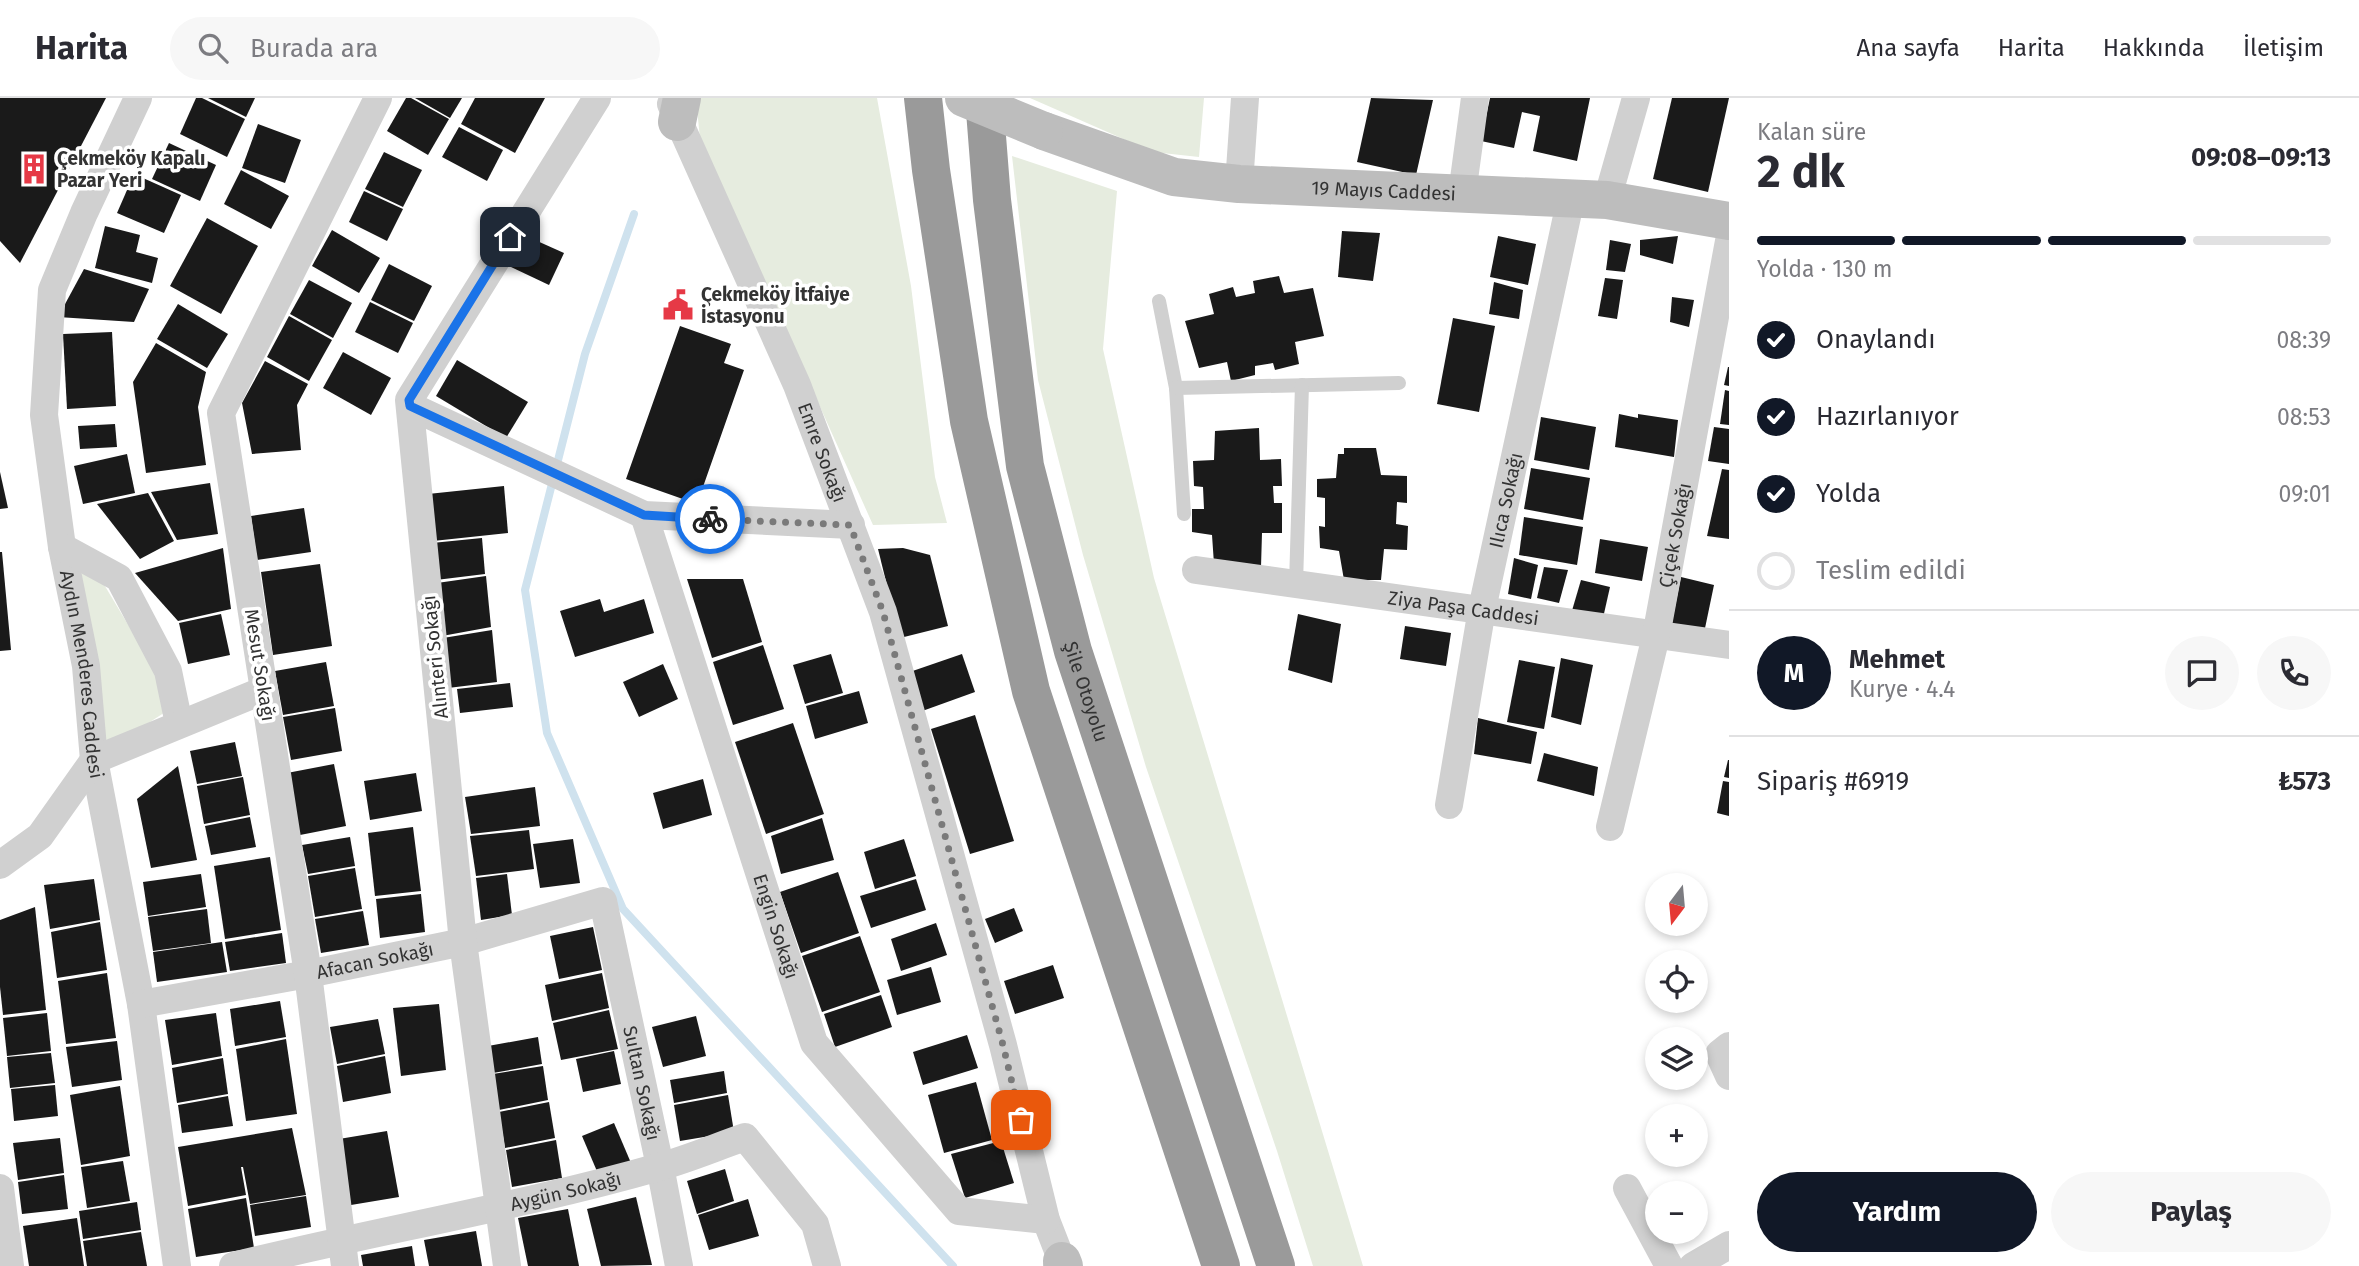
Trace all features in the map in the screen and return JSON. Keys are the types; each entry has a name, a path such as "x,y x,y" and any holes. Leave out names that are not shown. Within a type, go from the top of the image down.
{"highway":[{"path":"923,98 931,170 969,421 1031,691 1221,1266"},
{"name":"Şile Otoyolu","path":"984,98 992,200 1025,466 1073,651 1276,1266"}],"street":[{"name":"Aydın Menderes Caddesi","path":"138,98 84,213 52,290 44,415 62,547 86,666 94,760 141,1004 177,1266"},
{"name":"Mesut Sokağı","path":"344,1252 308,974 221,413 379,98"},
{"path":"597,98 409,400 410,406 644,515 850,525"},
{"name":"19 Mayıs Caddesi","path":"964,98 1044,131 1174,177 1239,184 1589,199 1729,221"},
{"path":"1239,184 1245,98"},
{"path":"1462,194 1475,98"},
{"name":"Ilıca Sokağı","path":"1449,805 1482,609 1589,199 1636,98"},
{"name":"Emre Sokağı","path":"676,106 797,385 883,612 1003,1045 1046,1220 1061,1264"},
{"name":"Çiçek Sokağı","path":"1610,827 1656,636 1729,241"},
{"name":"Alınteri Sokağı","path":"410,406 463,943 507,1266"},
{"name":"Engin Sokağı","path":"644,515 814,1043 959,1210 1046,1220"},
{"path":"62,547 119,578 168,671 179,724"},
{"name":"Ziya Paşa Caddesi","path":"1196,570 1729,645"},
{"path":"0,865 40,836 94,760 264,690"},
{"name":"Afacan Sokağı","path":"141,1004 463,943 603,901"},
{"name":"Sultan Sokağı","path":"603,901 679,1266"},
{"path":"1729,1045 1719,1054 1729,1076"},
{"name":"Aygün Sokağı","path":"233,1266 344,1252 497,1207 660,1167 745,1137 815,1224 827,1266"},
{"path":"0,1188 10,1266"},
{"path":"1627,1188 1669,1266"},
{"path":"1693,1266 1729,1245"}],"lane":[{"path":"1159,301 1177,388 1184,514"},
{"path":"1177,388 1399,383"},
{"path":"1296,584 1302,385"}],"shaded area":[{"path":"696,98 877,98 911,286 935,477 947,523 873,525 700,139"},
{"path":"1030,98 1204,98 1199,157 1153,152"},
{"path":"1012,156 1117,191 1103,349 1154,578 1363,1266 1313,1266 1277,1151 1146,767 1083,555 1038,380"},
{"path":"90,561 176,705 107,750 74,568"}],"building":[{"name":"Çekmeköy Kapalı Pazar Yeri","path":"0,98 106,98 20,263 0,241"},
{"path":"196,98 202,98 245,119 227,157 180,134"},
{"path":"208,98 255,98 246,117"},
{"path":"406,98 411,98 449,119 428,155 387,131"},
{"path":"415,98 462,98 450,118"},
{"path":"475,98 545,98 515,153 461,124"},
{"path":"1371,98 1433,100 1416,175 1357,162"},
{"path":"1490,98 1590,98 1577,161 1533,151 1540,116 1522,112 1514,148 1481,141"},
{"path":"1672,98 1729,98 1708,192 1653,179"},
{"path":"258,124 301,140 285,183 242,168"},
{"path":"459,127 503,150 487,181 442,157"},
{"path":"169,143 216,165 200,201 152,179"},
{"path":"384,152 422,170 403,207 365,189"},
{"path":"241,170 289,196 271,229 224,204"},
{"path":"134,174 181,195 164,233 117,213"},
{"path":"364,191 403,209 387,241 349,222"},
{"path":"207,218 258,246 221,314 170,286"},
{"path":"105,226 140,235 136,252 158,258 152,283 95,268"},
{"path":"332,230 380,258 359,293 312,266"},
{"path":"1342,231 1380,233 1373,281 1338,277"},
{"path":"526,236 564,253 549,285 511,267"},
{"path":"1498,236 1536,244 1528,285 1490,277"},
{"path":"1678,236 1673,264 1640,255 1640,240"},
{"path":"1610,240 1631,244 1625,272 1606,270"},
{"path":"389,264 432,286 414,321 371,300"},
{"path":"84,269 149,289 134,322 58,317"},
{"path":"1279,276 1284,293 1313,288 1324,336 1295,342 1299,364 1275,370 1273,363 1255,366 1255,375 1231,381 1227,362 1199,368 1185,321 1214,314 1209,294 1233,287 1236,297 1255,293 1253,281"},
{"path":"1605,278 1623,280 1617,319 1598,316"},
{"path":"309,280 352,303 333,338 290,314"},
{"path":"1494,282 1523,290 1519,319 1489,314"},
{"path":"1672,297 1694,300 1689,327 1670,322"},
{"path":"370,302 413,323 398,353 355,332"},
{"path":"178,304 228,334 207,368 157,339"},
{"path":"289,316 332,340 309,381 267,357"},
{"path":"1453,318 1495,326 1479,412 1437,404"},
{"path":"680,326 731,344 724,363 744,370 697,504 626,479"},
{"path":"112,332 116,406 67,409 63,334"},
{"path":"156,343 206,372 198,407 206,465 146,473 133,382"},
{"path":"343,352 391,378 371,415 323,388"},
{"path":"457,360 528,402 506,438 436,396"},
{"path":"265,361 308,384 297,405 301,450 252,454 242,403"},
{"path":"1729,367 1729,386 1724,385"},
{"path":"1725,390 1729,391 1729,425 1720,424"},
{"path":"1619,414 1678,420 1674,457 1615,447"},
{"path":"1541,417 1596,427 1589,470 1534,460"},
{"path":"115,424 117,447 80,449 78,426"},
{"path":"1714,427 1729,429 1729,464 1708,461"},
{"path":"1259,428 1260,460 1281,459 1282,486 1273,486 1274,503 1282,503 1282,533 1262,533 1261,567 1214,564 1212,535 1192,532 1192,509 1204,509 1203,487 1194,486 1193,461 1214,460 1215,431"},
{"path":"1344,448 1376,448 1381,475 1407,476 1407,503 1397,502 1396,524 1408,526 1407,550 1384,549 1381,580 1344,580 1339,551 1320,548 1319,526 1325,527 1325,498 1317,497 1317,479 1336,478 1338,454 1344,454"},
{"path":"127,454 135,493 83,504 74,466"},
{"path":"1531,468 1590,478 1583,520 1524,509"},
{"path":"1722,469 1729,470 1729,539 1707,536"},
{"path":"0,472 8,508 0,509"},
{"path":"210,483 218,534 177,540 151,492"},
{"path":"504,486 508,533 433,541 428,494"},
{"path":"148,493 174,541 140,559 97,504"},
{"path":"304,508 311,552 257,560 251,516"},
{"path":"1524,517 1583,527 1577,565 1519,555"},
{"path":"482,538 485,574 436,580 432,543"},
{"path":"1600,539 1648,547 1642,581 1595,573"},
{"path":"223,548 231,609 178,621 135,573"},
{"path":"903,548 930,555 948,626 900,638 878,549"},
{"path":"0,552 11,650 0,651"},
{"path":"1514,558 1538,565 1531,599 1508,594"},
{"path":"320,564 332,646 273,655 261,572"},
{"path":"1544,567 1568,570 1559,603 1537,598"},
{"path":"486,576 491,627 442,636 437,583"},
{"path":"1681,577 1714,585 1704,633 1671,627"},
{"path":"687,579 743,579 762,642 712,658"},
{"path":"1581,580 1610,587 1603,618 1571,614"},
{"path":"600,599 604,612 644,599 654,633 575,657 560,611"},
{"path":"221,614 230,655 188,664 179,623"},
{"path":"1298,614 1341,624 1332,683 1288,670"},
{"path":"1405,626 1451,633 1446,666 1400,659"},
{"path":"492,630 497,682 448,688 443,638"},
{"path":"763,645 784,709 733,725 713,662"},
{"path":"831,654 843,693 805,704 793,665"},
{"path":"962,654 975,692 914,714 901,675"},
{"path":"1561,658 1593,665 1581,725 1551,717"},
{"path":"1519,660 1555,667 1544,729 1507,722"},
{"path":"326,662 334,706 283,715 275,671"},
{"path":"663,664 678,699 639,717 623,682"},
{"path":"510,683 513,707 460,713 457,689"},
{"path":"859,691 868,723 815,739 806,706"},
{"path":"335,708 342,751 291,760 283,717"},
{"path":"975,715 1014,841 970,854 931,729"},
{"path":"1478,718 1537,732 1531,764 1474,754"},
{"path":"793,723 824,814 766,834 735,742"},
{"path":"235,742 242,776 197,784 190,751"},
{"path":"1544,753 1598,767 1594,796 1537,781"},
{"path":"1729,760 1729,778 1724,777"},
{"path":"334,764 346,826 300,835 287,773"},
{"path":"178,766 197,860 151,868 137,799"},
{"path":"416,773 422,811 370,820 364,781"},
{"path":"243,777 250,815 204,824 197,786"},
{"path":"703,779 712,815 663,829 653,793"},
{"path":"1723,781 1729,782 1729,816 1717,813"},
{"path":"535,787 540,826 471,834 465,797"},
{"path":"250,817 256,847 211,855 205,826"},
{"path":"822,818 834,860 781,874 771,836"},
{"path":"413,827 421,891 375,896 368,833"},
{"path":"529,830 534,869 476,876 470,836"},
{"path":"350,837 355,866 308,874 302,845"},
{"path":"573,839 580,883 540,888 533,844"},
{"path":"904,839 916,876 875,889 864,852"},
{"path":"270,857 281,930 225,939 214,866"},
{"path":"355,868 362,909 315,917 308,876"},
{"path":"838,872 859,933 801,953 780,892"},
{"path":"201,874 206,907 148,916 143,882"},
{"path":"507,874 512,915 481,920 476,878"},
{"path":"94,879 100,920 50,929 44,885"},
{"path":"916,879 926,910 871,928 860,896"},
{"path":"421,894 425,932 380,938 376,899"},
{"path":"35,907 46,1010 3,1015 0,987 0,920"},
{"path":"1014,908 1023,931 995,943 985,919"},
{"path":"207,909 211,943 153,951 148,917"},
{"path":"363,911 369,945 321,953 315,919"},
{"path":"100,922 107,970 57,978 51,932"},
{"path":"936,923 947,955 901,971 891,939"},
{"path":"593,927 602,970 559,979 550,936"},
{"path":"282,933 286,963 230,971 225,942"},
{"path":"860,936 880,992 822,1012 802,956"},
{"path":"222,942 227,972 157,982 153,952"},
{"path":"1053,965 1064,998 1015,1014 1004,981"},
{"path":"931,967 941,1002 897,1015 887,980"},
{"path":"107,973 116,1038 66,1044 58,981"},
{"path":"602,973 609,1008 552,1021 545,985"},
{"path":"881,995 892,1027 835,1047 824,1014"},
{"path":"280,1001 286,1037 235,1046 230,1009"},
{"path":"439,1004 446,1070 401,1076 393,1008"},
{"path":"609,1010 618,1049 561,1060 553,1023"},
{"path":"47,1013 51,1051 7,1056 3,1018"},
{"path":"216,1013 222,1056 172,1065 165,1020"},
{"path":"696,1016 706,1056 663,1067 652,1027"},
{"path":"378,1019 385,1054 337,1064 330,1027"},
{"path":"967,1035 978,1068 923,1085 913,1052"},
{"path":"538,1037 542,1064 493,1073 488,1046"},
{"path":"286,1039 297,1114 246,1121 236,1049"},
{"path":"117,1041 122,1080 72,1087 66,1047"},
{"path":"614,1051 621,1084 583,1092 576,1059"},
{"path":"51,1053 55,1083 10,1088 7,1057"},
{"path":"385,1056 391,1093 343,1102 337,1066"},
{"path":"223,1058 228,1094 177,1103 172,1068"},
{"path":"543,1066 548,1100 499,1110 493,1074"},
{"path":"724,1071 727,1093 674,1103 670,1080"},
{"path":"976,1082 992,1140 944,1153 928,1095"},
{"path":"55,1085 58,1116 14,1121 11,1089"},
{"path":"120,1086 130,1156 81,1165 70,1095"},
{"path":"728,1095 734,1132 680,1141 674,1105"},
{"path":"228,1096 233,1126 182,1133 178,1105"},
{"path":"549,1102 555,1138 505,1148 499,1112"},
{"path":"614,1123 631,1163 599,1176 582,1136"},
{"path":"292,1128 306,1195 250,1204 241,1167 246,1195 188,1206 178,1147"},
{"path":"387,1131 399,1197 351,1205 339,1139"},
{"path":"60,1138 64,1173 18,1180 13,1143"},
{"path":"556,1140 562,1178 512,1187 506,1150"},
{"path":"1001,1141 1014,1183 965,1198 951,1154"},
{"path":"123,1161 130,1201 87,1208 81,1167"},
{"path":"725,1169 734,1201 697,1214 687,1181"},
{"path":"64,1175 68,1209 22,1214 18,1182"},
{"path":"306,1196 311,1227 255,1236 250,1205"},
{"path":"636,1197 652,1265 601,1266 587,1209"},
{"path":"246,1198 254,1248 196,1257 188,1209"},
{"path":"748,1199 759,1236 709,1250 698,1215"},
{"path":"137,1202 141,1230 83,1239 79,1211"},
{"path":"568,1209 579,1266 528,1266 518,1218"},
{"path":"77,1218 84,1266 29,1266 23,1226"},
{"path":"476,1231 482,1266 429,1266 424,1240"},
{"path":"141,1232 147,1266 87,1266 83,1241"},
{"path":"412,1246 415,1266 363,1266 361,1255"}],"waterway":[{"path":"634,214 585,354 525,590 547,733 623,909 953,1266"}],"way so far":[{"path":"710,519 850,525 883,612 1003,1045 1021,1120"}],"place":[{"name":"Çekmeköy Kapalı Pazar Yeri","path":"34,169"},
{"name":"Çekmeköy İtfaiye İstasyonu","path":"678,305"}],"route":[{"path":"510,237 409,400 410,406 644,515 710,519"}]}
